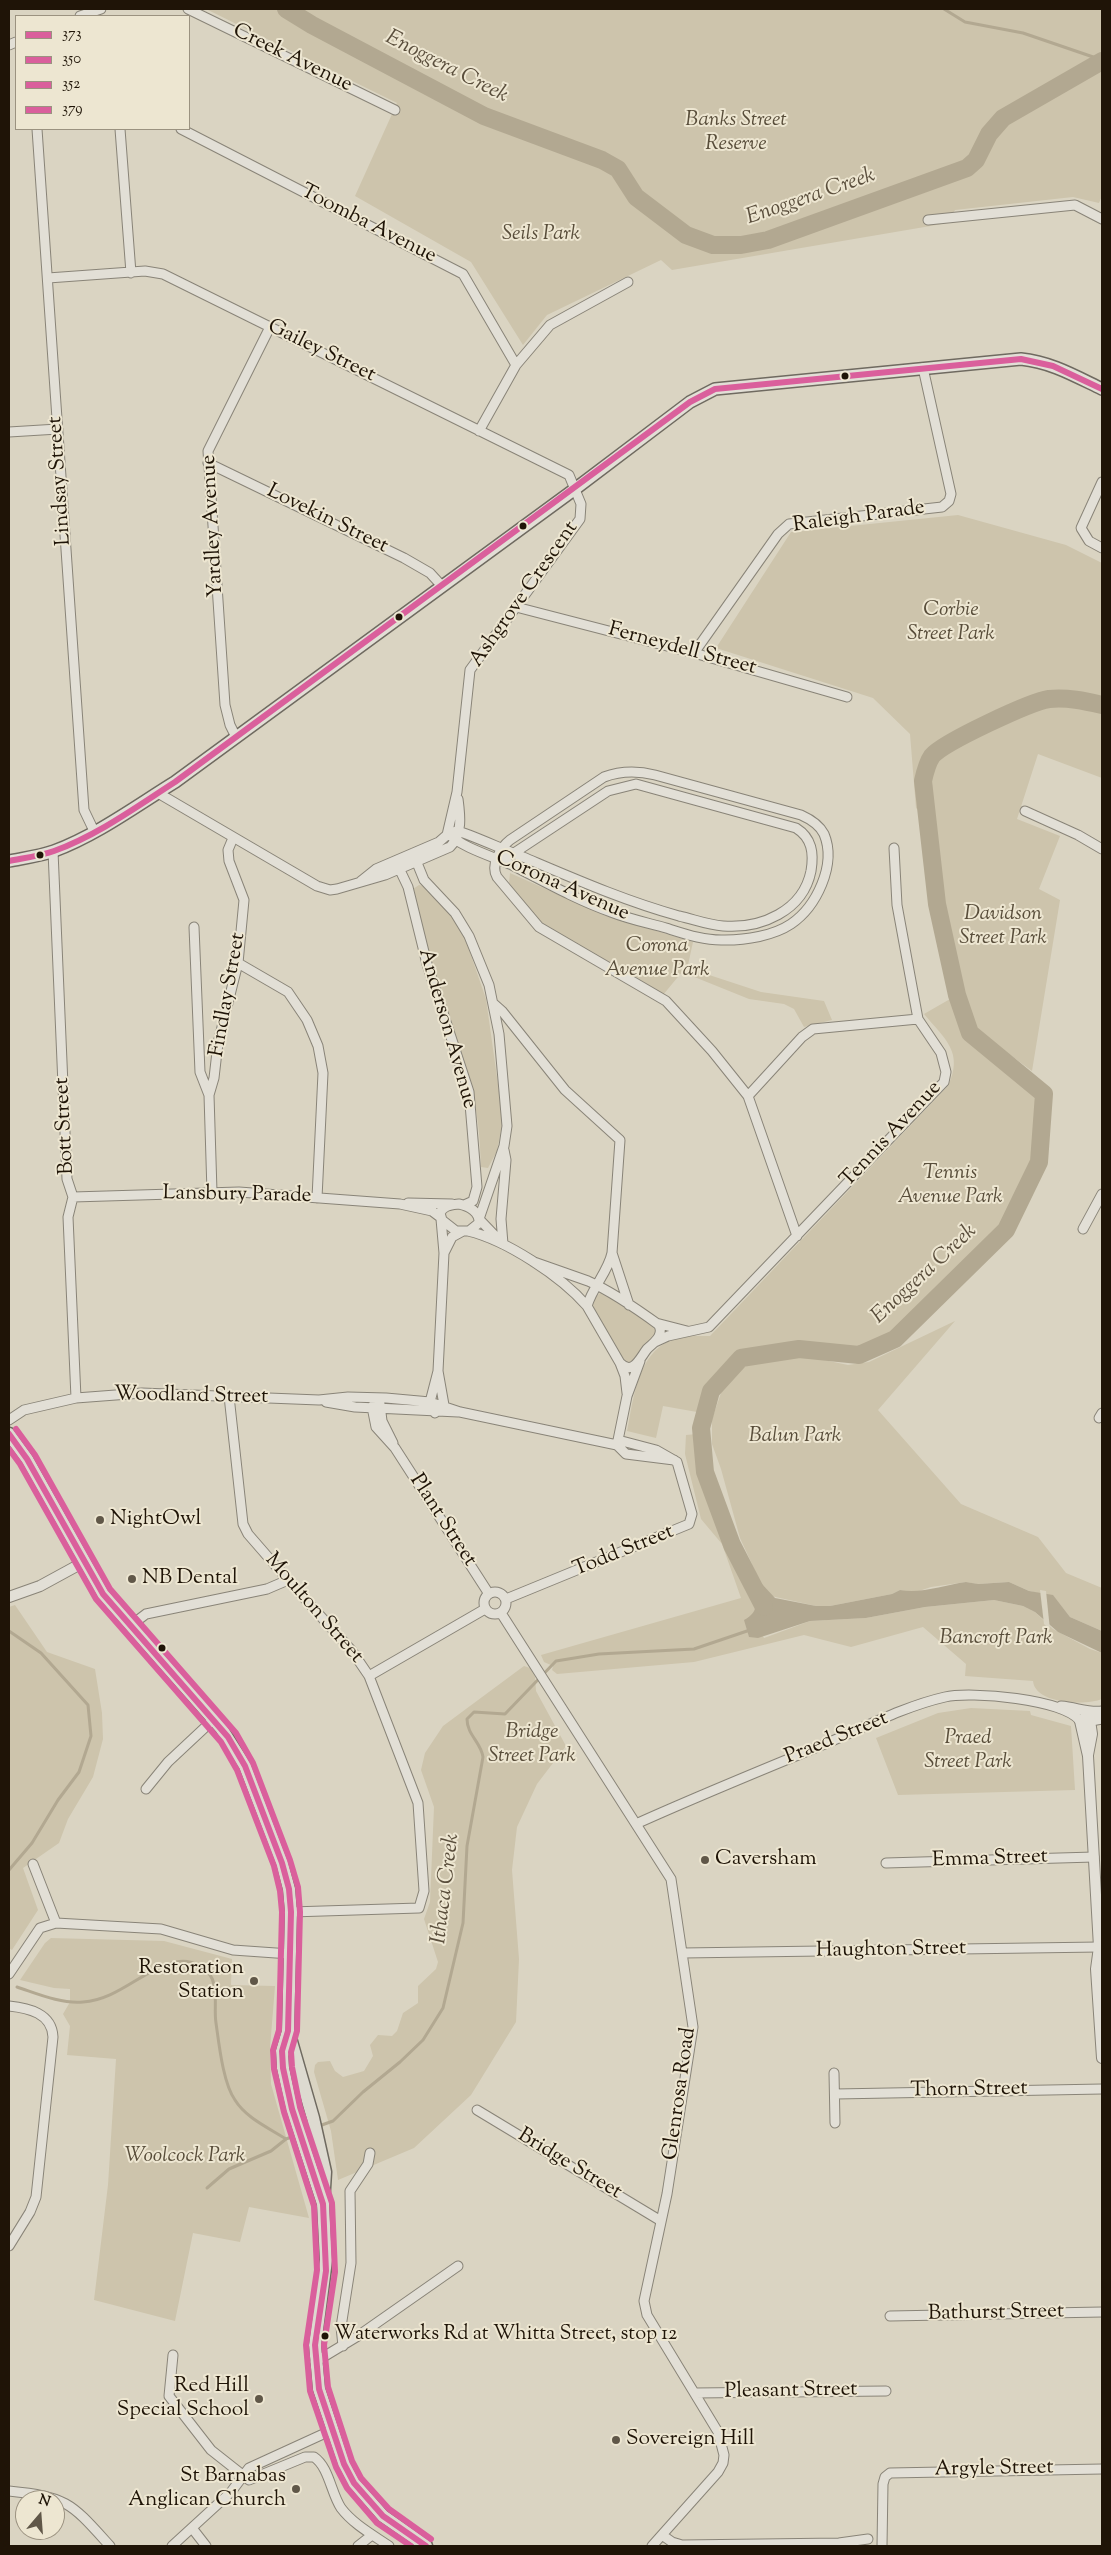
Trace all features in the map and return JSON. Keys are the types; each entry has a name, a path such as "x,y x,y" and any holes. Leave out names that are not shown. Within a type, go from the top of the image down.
{"main road":[{"path":"9,861 53,851 94,831 158,793 236,738 441,585 575,489 690,402 715,389 1021,358 1057,366 1102,389"},
{"path":"9,1434 27,1459 103,1594 214,1720 228,1737 245,1766 286,1875 291,1912 288,2031 282,2051 285,2081 305,2153 323,2204"},
{"path":"288,2031 319,2140 325,2172 323,2204 326,2260 315,2334 315,2362 319,2389 346,2469 359,2492 383,2516 426,2546"}],"street":[{"path":"83,15 102,9"},
{"name":"Creek Avenue","path":"188,9 395,110"},
{"name":"Lindsay Street","path":"37,130 84,810 94,831"},
{"path":"120,130 131,273"},
{"name":"Toomba Avenue","path":"183,130 463,274 516,365"},
{"path":"928,220 1075,205 1102,219"},
{"name":"Gailey Street","path":"48,278 145,272 163,274 569,475 575,489"},
{"path":"480,431 516,365 550,325 628,282"},
{"name":"Yardley Avenue","path":"236,738 224,705 208,463 211,442 270,327"},
{"name":"Raleigh Parade","path":"694,653 778,534 789,524 942,508 949,502 951,494 922,368"},
{"path":"9,432 58,429"},
{"name":"Lovekin Street","path":"208,463 404,558 430,573 441,585"},
{"path":"1102,482 1081,524 1082,533 1090,541 1102,548"},
{"name":"Ashgrove Crescent","path":"448,832 457,792 470,670 580,519 581,504 575,489"},
{"name":"Ferneydell Street","path":"516,607 694,653 847,697"},
{"name":"Corona Avenue","path":"455,841 498,859 565,892 626,917 706,939 747,938 773,932 791,924 811,906 824,877 826,862 824,834 812,820 789,812 639,772 618,773 604,777 515,837 502,848"},
{"name":"Corona Avenue","path":"458,831 625,900 724,926 742,926 785,912 794,904 805,886 811,870 811,845 802,832 787,825 648,786 632,785 608,791 514,853"},
{"name":"Ashgrove Crescent","path":"455,841 460,816 457,792"},
{"path":"158,793 324,888 337,889 361,881 376,869 397,865 450,847 455,841 448,832"},
{"path":"1025,811 1078,835 1102,849"},
{"path":"787,825 789,812"},
{"path":"414,858 441,840 448,832 458,831"},
{"name":"Findlay Street","path":"212,1192 209,1095 214,1078 218,1043 238,964 244,900 229,861 228,850 234,838"},
{"path":"502,848 495,874 539,927 673,1006 748,1096 797,1236"},
{"name":"Tennis Avenue","path":"655,1342 688,1331 708,1328 944,1082 946,1072 941,1053 918,1019 896,905 894,848"},
{"name":"Bott Street","path":"53,851 67,1179 73,1197 68,1217 76,1398"},
{"path":"498,859 514,853"},
{"name":"Anderson Avenue","path":"414,858 421,875 428,885 452,909 462,924 487,978 499,1034 508,1120 503,1148 479,1219"},
{"name":"Anderson Avenue","path":"397,865 409,890 427,964 469,1092 476,1169 476,1193 472,1202 460,1205"},
{"path":"409,890 416,882 428,885"},
{"name":"Findlay Street","path":"194,928 200,1072 209,1095"},
{"path":"238,964 288,992 308,1020 318,1046 323,1073 317,1198"},
{"path":"493,1003 502,1011 564,1090 620,1140 621,1149 612,1253 607,1269 596,1284 587,1306"},
{"path":"748,1096 802,1037 813,1029 918,1019"},
{"path":"499,1034 503,1028 507,1028 523,1038"},
{"name":"Anderson Avenue","path":"503,1148 506,1160 501,1219 503,1244"},
{"path":"476,1169 484,1176 494,1173"},
{"name":"Lansbury Parade","path":"73,1197 212,1192 400,1204 432,1211 440,1217"},
{"path":"1083,1229 1102,1194"},
{"name":"Lansbury Parade","path":"400,1204 424,1202 460,1205"},
{"path":"438,1371 444,1406 435,1412 430,1402 438,1371 444,1253 440,1212 446,1206 460,1205 474,1210 479,1219 503,1244"},
{"path":"440,1217 450,1228 466,1231 503,1244 534,1262 587,1306 620,1363 625,1376 627,1396"},
{"path":"444,1253 452,1237 476,1226 479,1219"},
{"path":"612,1253 629,1305"},
{"path":"534,1262 596,1284 655,1323 660,1330 655,1342 636,1365 630,1368 620,1363"},
{"name":"Tennis Avenue","path":"655,1323 688,1331"},
{"path":"618,1442 627,1396 641,1358"},
{"name":"Woodland Street","path":"9,1420 24,1410 76,1398 142,1393 319,1400 377,1408 460,1412"},
{"name":"Moulton Street","path":"229,1396 243,1524 248,1534 352,1651 369,1676 418,1803 424,1892 419,1908 291,1912"},
{"name":"Woodland Street","path":"319,1400 348,1397 430,1402 460,1412 618,1442 626,1454 674,1460 680,1470"},
{"name":"Plant Street","path":"378,1398 377,1408 395,1448 488,1594"},
{"name":"Todd Street","path":"506,1599 687,1526 693,1516 680,1470"},
{"path":"9,1598 45,1583 84,1562"},
{"path":"130,1626 146,1614 267,1589 288,1580"},
{"path":"498,1592 506,1599 506,1607 501,1613 492,1614 485,1609 484,1601 488,1594 498,1592"},
{"path":"369,1676 485,1609"},
{"name":"Glenrosa Road","path":"501,1613 547,1682 671,1879 693,2027 661,2221 644,2301 647,2315 718,2432 723,2450 723,2463 718,2472 652,2546"},
{"name":"Praed Street","path":"636,1824 878,1722 938,1699 957,1695 974,1695 1075,1707 1090,1717"},
{"name":"Praed Street","path":"1046,1705 1070,1713 1080,1721"},
{"path":"1102,1712 1080,1721 1088,1756 1097,1858 1101,1950 1096,1964 1102,2058"},
{"path":"1090,1717 1102,1719"},
{"path":"1088,1756 1092,1734 1090,1717"},
{"path":"146,1789 168,1762 214,1720"},
{"name":"Emma Street","path":"886,1863 1097,1858"},
{"path":"33,1864 56,1923"},
{"path":"9,1974 40,1928 56,1923 161,1929 233,1950 290,1954"},
{"name":"Haughton Street","path":"682,1953 1101,1950"},
{"path":"9,2006 36,2012 49,2024 53,2033 36,2197 30,2212 9,2246"},
{"path":"834,2073 836,2094 835,2123"},
{"name":"Thorn Street","path":"836,2094 1102,2088"},
{"name":"Bridge Street","path":"477,2110 661,2221"},
{"path":"343,2346 340,2327 351,2263 350,2194 354,2182 368,2164 370,2153"},
{"path":"315,2362 343,2346 458,2266"},
{"name":"Bathurst Street","path":"890,2316 1102,2312"},
{"path":"173,2355 168,2388 169,2398 211,2450 242,2476 252,2480 305,2457 314,2457 321,2463 332,2492 343,2511 389,2546"},
{"name":"Pleasant Street","path":"695,2393 886,2391"},
{"path":"172,2546 231,2492 242,2476 254,2465 332,2430"},
{"name":"Argyle Street","path":"882,2546 883,2484 887,2475 894,2472 1102,2469"},
{"path":"9,2491 48,2495 64,2502 82,2515 110,2546"},
{"path":"192,2528 206,2546"},
{"path":"358,2546 372,2534"},
{"path":"662,2535 674,2543 682,2545 839,2543 868,2539"}],"green space":[{"name":"Banks Street Reserve","path":"206,9 1102,9 1102,196 1099,203 1073,197 955,210 948,223 672,270 661,260 547,315 523,345 471,262 355,196 397,103"},
{"name":"Corbie Street Park","path":"958,515 1066,545 1102,563 1102,778 1038,754 1017,819 1060,836 1039,889 1060,900 1032,1071 971,1026 944,909 936,827 916,808 910,734 873,698 716,648 791,532"},
{"name":"Corona Avenue Park","path":"510,873 604,915 693,942 688,965 694,970 761,992 824,1001 832,1020 804,1027 794,1009 784,1004 749,999 682,972 663,995 544,926 532,914 509,883"},
{"path":"419,885 424,886 452,913 463,932 486,999 503,1120 497,1151 488,1168 481,1167 478,1125 473,1094 423,939 413,889"},
{"name":"Tennis Avenue Park","path":"957,995 970,1033 1044,1094 1039,1162 1006,1230 895,1339 859,1355 799,1349 741,1358 711,1391 701,1428 697,1412 663,1406 656,1438 627,1431 638,1380 651,1356 660,1347 675,1338 710,1336 948,1086 954,1064 953,1055 945,1039 924,1014"},
{"path":"600,1293 645,1318 657,1330 656,1334 633,1362 629,1363 623,1360 594,1308 592,1300"},
{"name":"Balun Park","path":"955,1321 878,1410 961,1504 1038,1537 1066,1573 1102,1588 1102,1631 1070,1617 1054,1597 1029,1591 1009,1582 977,1584 966,1582 931,1587 913,1593 900,1590 892,1594 830,1606 816,1606 771,1596 763,1588 740,1538 712,1444 712,1419 721,1393 730,1376 747,1362 805,1356 848,1365 869,1362"},
{"name":"Bancroft Park","path":"697,1434 700,1457 712,1499 719,1519 756,1599 756,1609 751,1617 764,1638 810,1621 866,1618 925,1607 994,1600 1023,1606 1035,1612 1053,1629 1090,1649 1102,1653 1102,1699 1085,1702 1062,1701 1051,1699 1042,1694 1036,1689 1033,1681 965,1676 966,1664 923,1627 851,1647 804,1635 694,1662 557,1674 552,1670 553,1666 544,1662 541,1655 741,1598 722,1544 701,1519 685,1454 686,1435"},
{"path":"15,1605 47,1652 95,1669 102,1713 103,1739 93,1777 68,1819 59,1843 23,1868 38,1910 12,1950 9,1948 9,1607"},
{"name":"Bridge Street Park","path":"524,1666 530,1668 535,1677 536,1691 566,1746 537,1784 517,1827 512,1870 519,1959 516,2022 471,2095 414,2148 338,2180 331,2131 314,2072 315,2065 318,2062 330,2061 335,2071 343,2077 364,2071 373,2056 370,2045 378,2035 392,2036 397,2031 403,2013 418,2003 418,1986 436,1969 438,1962 424,1919 430,1902 434,1807 421,1770 425,1753 443,1726"},
{"name":"Praed Street Park","path":"971,1708 1030,1711 1031,1715 1071,1726 1075,1790 898,1795 876,1738 938,1713"},
{"name":"Woolcock Park","path":"51,1938 164,1941 232,1959 231,1985 275,1986 270,2048 271,2084 309,2218 249,2207 240,2242 193,2233 175,2321 94,2300 108,2185 116,2059 67,2055 70,2026 63,2014 70,2002 70,1989 54,1988 20,1980 45,1943"}],"shaded area":[{"path":"966,1582 978,1584 1009,1582 1029,1591 1053,1595 1070,1617 1102,1631 1102,1653 1058,1632 1035,1612 1023,1606 994,1600 925,1607 866,1618 810,1621 758,1638 749,1637 744,1620 753,1613 756,1605 750,1586 761,1583 775,1598 816,1606 830,1606 892,1594 900,1590 916,1591"}],"pier":[{"path":"1040,1590 1046,1591 1050,1630 1044,1624"}],"waterway":[{"name":"Enoggera Creek","path":"286,9 312,25 484,116 602,160 618,169 636,197 686,235 713,245 741,245 768,240 967,168 976,160 989,134 1003,118 1102,61"},
{"path":"944,9 965,22 1023,33 1102,60"},
{"name":"Enoggera Creek","path":"764,1607 732,1545 705,1472 701,1428 711,1391 741,1358 799,1349 859,1355 895,1339 1006,1230 1039,1162 1044,1094 970,1033 957,995 937,904 923,781 927,765 932,756 953,742 988,723 1024,707 1049,699 1083,701 1102,705"},
{"name":"Ithaca Creek","path":"319,2126 333,2121 363,2092 400,2062 423,2040 443,2008 463,1923 467,1846 483,1757 480,1747 469,1730 467,1719 474,1712 505,1714 556,1661 599,1654 694,1649 750,1630"},
{"name":"Ithaca Creek","path":"9,1631 41,1653 88,1705 91,1736 79,1772 58,1800 32,1843 9,1870"},
{"name":"Ithaca Creek","path":"17,1987 58,2000 83,2002 108,1996 152,1971 176,1962 182,1961 200,1966 209,1975 214,1985 215,2018 222,2063 227,2084 235,2100 251,2117 286,2139 297,2135"},
{"path":"207,2188 229,2169 271,2151 286,2139"}],"transit line":[{"name":"373","path":"9,861 49,853 86,837 175,782 690,402 715,389 1021,359 1053,366 1102,389"},
{"name":"379","path":"16,1429 35,1455 110,1589 236,1733 253,1763 290,1860 298,1887 300,1912 297,2031 291,2052 292,2067 300,2107 332,2203 335,2272 324,2345 328,2387 352,2461 361,2478 389,2509 431,2539"},
{"name":"350","path":"9,1434 27,1459 103,1594 228,1737 245,1766 282,1863 289,1889 291,1912 288,2031 282,2051 283,2068 292,2109 323,2204 326,2271 315,2345 319,2389 344,2464 354,2483 383,2516 426,2546"},
{"name":"352","path":"9,1449 20,1464 96,1599 221,1742 237,1770 274,1866 280,1891 282,1912 279,2030 273,2050 274,2069 284,2112 314,2206 317,2270 306,2345 310,2391 336,2467 347,2488 377,2523 411,2546"}],"place":[{"name":"NightOwl","path":"100,1520"},
{"name":"NB Dental","path":"132,1579"},
{"name":"Caversham","path":"705,1860"},
{"name":"Restoration Station","path":"254,1981"},
{"name":"Waterworks Rd at Whitta Street, stop 12","path":"325,2336"},
{"name":"Red Hill Special School","path":"259,2399"},
{"name":"Sovereign Hill","path":"616,2440"},
{"name":"St Barnabas Anglican Church","path":"296,2489"}],"park label":[{"name":"Seils Park","path":"541,235"},
{"name":"Davidson Street Park","path":"1003,927"}]}
